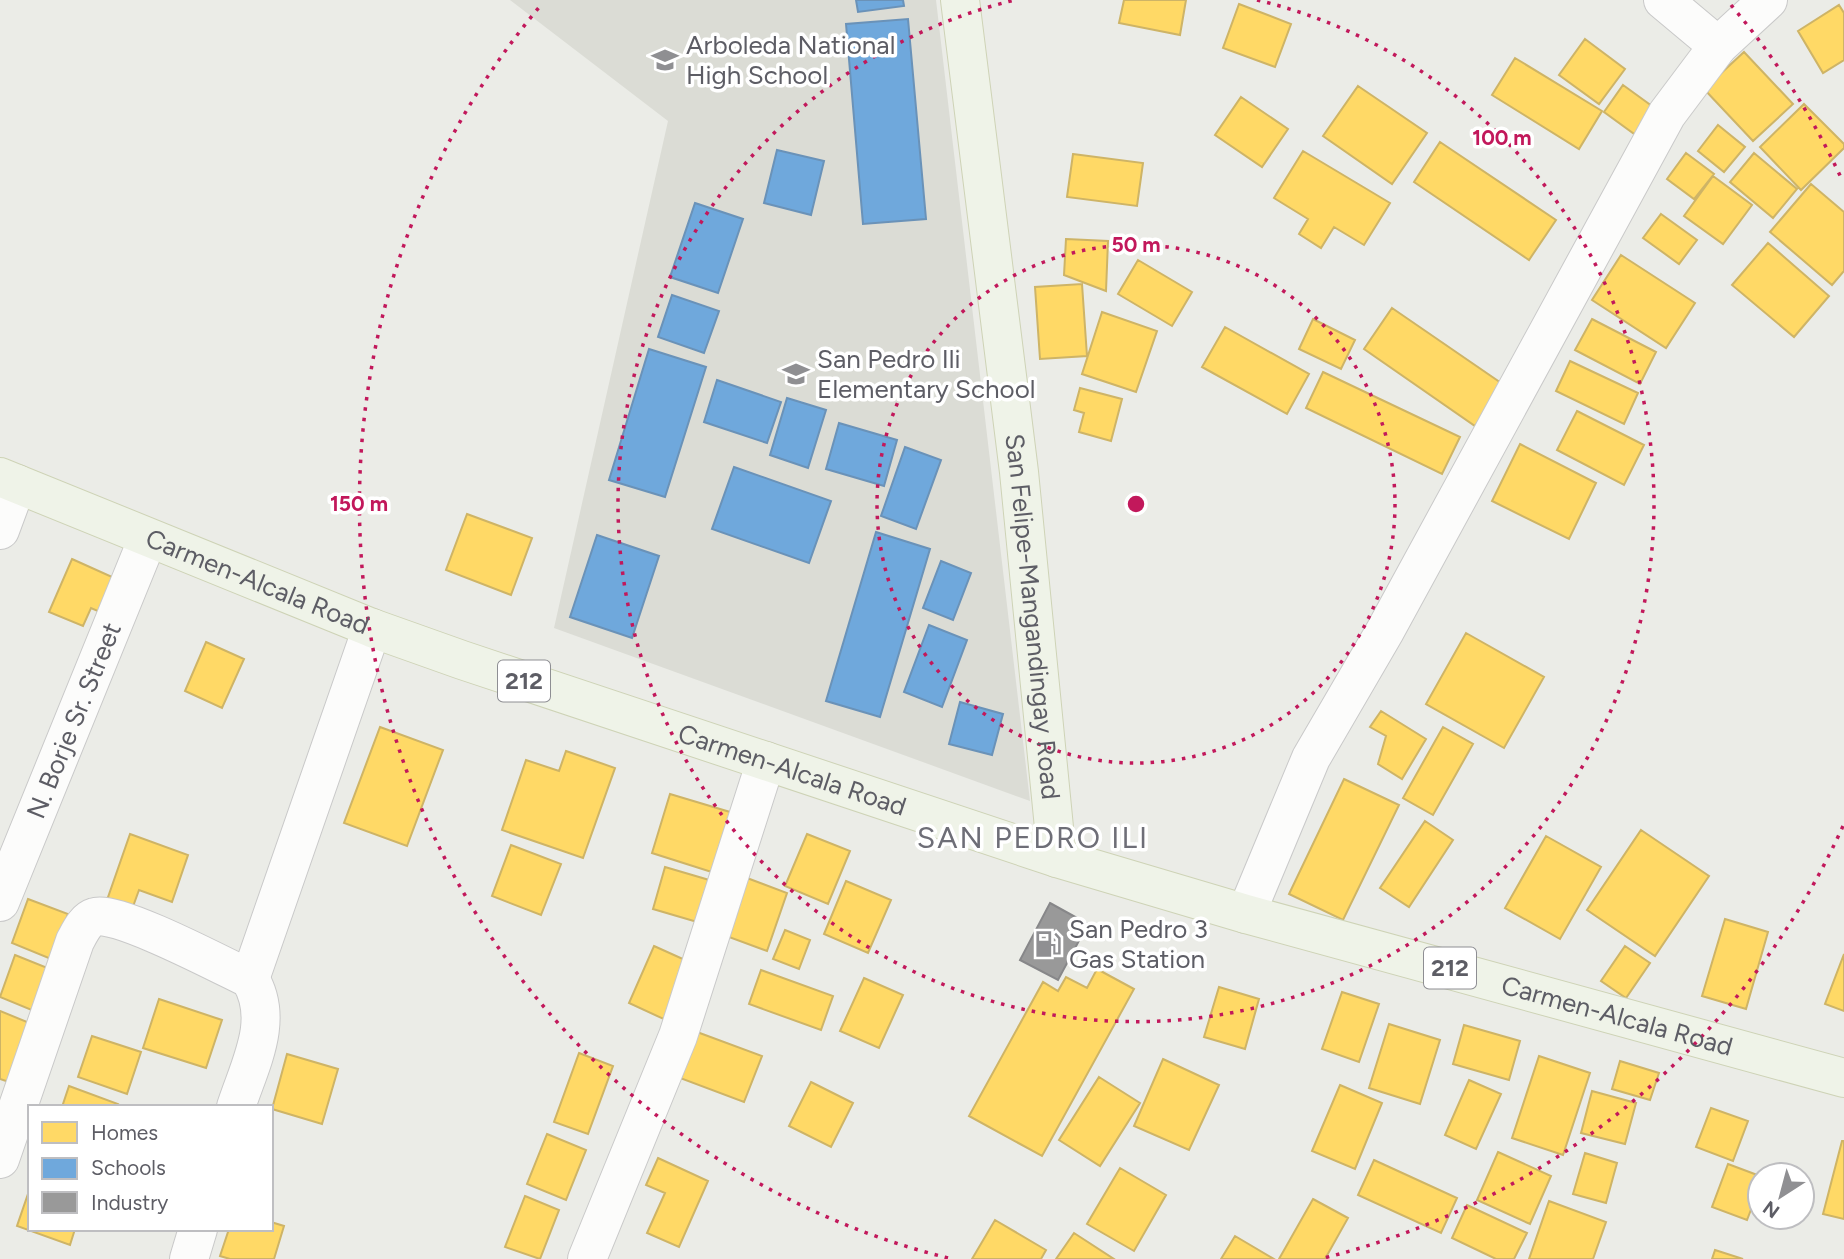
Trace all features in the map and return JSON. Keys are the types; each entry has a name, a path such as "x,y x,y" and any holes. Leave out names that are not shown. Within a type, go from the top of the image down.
{"main road":[{"name":"San Felipe-Mangandingay Road","path":"960,0 1019,472 1057,858"},
{"name":"Carmen-Alcala Road","path":"8,480 372,628 1057,858 1246,914 1844,1078"}],"street":[{"path":"1662,0 1718,46"},
{"path":"1246,914 1311,758 1385,631 1667,114 1718,46 1768,0"},
{"path":"0,530 8,480"},
{"name":"N. Borje Sr. Street","path":"0,902 148,538"},
{"path":"250,979 372,628"},
{"path":"587,1259 678,1036 766,761"},
{"path":"0,1159 75,941 88,921 96,916 109,915 250,979 259,994 263,1023 237,1105"},
{"path":"189,1259 197,1231"}],"shaded area":[{"name":"San Pedro Ili Elementary School","path":"510,0 936,0 1030,801 554,628 668,121"}],"building: Homes":[{"path":"1124,0 1186,0 1180,35 1119,23"},
{"path":"1239,4 1291,24 1275,67 1223,48"},
{"path":"1839,5 1844,13 1844,60 1823,73 1798,31"},
{"path":"1585,39 1625,69 1599,104 1559,75"},
{"path":"1744,52 1793,104 1753,141 1704,89"},
{"path":"1515,58 1602,111 1579,149 1492,95"},
{"path":"1623,85 1656,109 1637,136 1604,112"},
{"path":"1358,86 1427,133 1392,184 1323,136"},
{"path":"1241,97 1288,129 1262,167 1215,135"},
{"path":"1804,104 1844,144 1844,148 1801,190 1760,147"},
{"path":"1718,125 1745,147 1724,172 1698,151"},
{"path":"1440,142 1556,220 1529,260 1414,182"},
{"path":"1303,151 1390,203 1364,245 1334,227 1321,248 1299,234 1308,219 1274,198"},
{"path":"1686,153 1714,174 1694,199 1667,179"},
{"path":"1754,153 1797,189 1773,218 1730,182"},
{"path":"1073,154 1143,163 1137,206 1067,197"},
{"path":"1713,176 1752,205 1723,244 1684,216"},
{"path":"1811,184 1844,212 1844,271 1832,285 1770,232"},
{"path":"1661,214 1697,240 1679,264 1643,238"},
{"path":"1066,239 1108,241 1106,291 1064,275"},
{"path":"1768,243 1829,296 1794,337 1732,285"},
{"path":"1621,255 1695,303 1666,348 1592,300"},
{"path":"1138,260 1192,292 1172,326 1118,294"},
{"path":"1082,284 1087,356 1040,359 1035,287"},
{"path":"1392,308 1504,385 1475,426 1364,349"},
{"path":"1102,312 1157,331 1136,392 1082,374"},
{"path":"1313,319 1355,340 1341,369 1299,349"},
{"path":"1592,319 1656,352 1640,384 1575,350"},
{"path":"1225,327 1309,374 1287,414 1202,367"},
{"path":"1570,361 1638,393 1624,424 1556,391"},
{"path":"1323,372 1460,437 1442,474 1306,408"},
{"path":"1080,388 1122,399 1111,441 1079,432 1084,413 1074,410"},
{"path":"1577,411 1644,445 1624,485 1557,450"},
{"path":"1520,444 1596,483 1569,539 1492,501"},
{"path":"467,514 532,538 511,595 446,570"},
{"path":"72,559 121,581 107,615 91,608 83,626 49,612"},
{"path":"1466,633 1544,677 1504,748 1426,704"},
{"path":"206,642 244,659 222,708 185,691"},
{"path":"1381,711 1426,739 1402,779 1378,764 1386,736 1370,727"},
{"path":"380,727 443,750 407,846 344,823"},
{"path":"1443,727 1473,744 1433,815 1403,798"},
{"path":"566,751 615,768 583,858 502,830 526,760 559,771"},
{"path":"1344,779 1399,805 1343,920 1289,894"},
{"path":"670,794 740,815 721,875 652,853"},
{"path":"1425,821 1453,840 1409,907 1380,888"},
{"path":"1641,830 1709,876 1655,956 1587,910"},
{"path":"130,834 188,855 172,902 139,890 131,912 106,903"},
{"path":"807,834 850,851 828,904 785,886"},
{"path":"1546,836 1601,867 1560,939 1505,908"},
{"path":"511,845 561,864 541,915 492,896"},
{"path":"665,867 716,882 704,924 653,909"},
{"path":"739,875 787,893 767,951 718,933"},
{"path":"846,881 891,900 868,953 824,934"},
{"path":"28,899 68,914 51,959 12,943"},
{"path":"1725,919 1768,932 1746,1009 1702,996"},
{"path":"785,930 810,940 799,969 773,959"},
{"path":"654,946 694,964 668,1021 629,1003"},
{"path":"1625,946 1650,963 1626,998 1601,981"},
{"path":"1844,954 1844,1011 1825,1004"},
{"path":"15,955 50,969 34,1011 0,997"},
{"path":"1097,969 1134,989 1042,1156 969,1116 1043,982 1058,991 1066,977 1087,988"},
{"path":"761,970 833,996 821,1030 749,1004"},
{"path":"864,978 903,995 879,1048 840,1031"},
{"path":"1219,987 1259,999 1245,1049 1204,1037"},
{"path":"1342,992 1379,1004 1359,1062 1322,1049"},
{"path":"159,999 222,1020 206,1068 143,1048"},
{"path":"0,1011 32,1024 9,1082 0,1079"},
{"path":"1389,1024 1440,1040 1420,1104 1369,1088"},
{"path":"1464,1025 1520,1041 1509,1080 1453,1064"},
{"path":"697,1032 762,1056 744,1102 680,1078"},
{"path":"92,1036 141,1052 127,1094 78,1077"},
{"path":"579,1053 613,1066 588,1134 554,1122"},
{"path":"287,1054 338,1069 322,1124 273,1109"},
{"path":"1539,1056 1590,1073 1563,1155 1512,1138"},
{"path":"1163,1059 1219,1085 1189,1150 1134,1126"},
{"path":"1620,1061 1659,1073 1650,1100 1612,1089"},
{"path":"1099,1077 1140,1103 1100,1166 1059,1140"},
{"path":"1469,1080 1501,1094 1476,1149 1445,1135"},
{"path":"811,1082 853,1103 831,1147 789,1126"},
{"path":"1340,1085 1382,1103 1355,1169 1312,1151"},
{"path":"69,1086 118,1104 118,1105 63,1105"},
{"path":"1592,1091 1636,1103 1625,1144 1581,1133"},
{"path":"1711,1108 1748,1121 1733,1161 1696,1147"},
{"path":"547,1134 586,1150 566,1200 527,1184"},
{"path":"1844,1141 1844,1219 1823,1214"},
{"path":"1498,1152 1551,1176 1530,1224 1477,1200"},
{"path":"1585,1153 1617,1163 1606,1203 1573,1194"},
{"path":"658,1158 708,1181 679,1247 647,1233 665,1193 646,1185"},
{"path":"1374,1160 1457,1198 1441,1233 1358,1195"},
{"path":"1728,1164 1746,1171 1746,1220 1712,1207"},
{"path":"1120,1168 1166,1195 1134,1251 1087,1224"},
{"path":"28,1194 28,1230 17,1226"},
{"path":"525,1196 559,1210 540,1259 505,1247"},
{"path":"1313,1199 1348,1218 1325,1259 1279,1259"},
{"path":"1549,1201 1606,1222 1593,1259 1529,1259"},
{"path":"1467,1205 1527,1233 1514,1259 1496,1259 1452,1238"},
{"path":"995,1220 1046,1250 1041,1259 972,1259"},
{"path":"273,1223 284,1226 274,1259 230,1259 220,1256 228,1231 273,1231"},
{"path":"31,1231 74,1231 70,1245"},
{"path":"1074,1233 1114,1259 1056,1259"},
{"path":"1235,1236 1274,1259 1221,1259"},
{"path":"1715,1250 1743,1259 1712,1259"}],"building: Schools":[{"path":"856,0 903,0 904,6 858,12"},
{"path":"908,19 926,219 863,224 846,24"},
{"path":"777,150 824,161 811,215 764,203"},
{"path":"695,203 743,219 718,293 670,277"},
{"path":"672,295 719,311 704,353 658,337"},
{"path":"649,349 706,367 665,497 609,480"},
{"path":"717,380 781,402 767,443 704,422"},
{"path":"787,398 826,410 808,468 770,455"},
{"path":"839,423 897,440 884,486 826,469"},
{"path":"905,447 941,460 916,529 881,516"},
{"path":"734,467 831,501 809,563 712,529"},
{"path":"876,532 930,549 880,717 826,701"},
{"path":"597,535 659,556 632,638 570,617"},
{"path":"941,561 971,573 953,620 923,608"},
{"path":"929,625 967,640 942,707 904,692"},
{"path":"960,702 1003,714 992,755 949,744"}],"building: Industry":[{"path":"1050,903 1088,924 1058,980 1020,960"}],"place":[{"name":"Arboleda National High School","path":"665,60"},
{"name":"San Pedro Ili Elementary School","path":"796,374"},
{"name":"San Pedro 3 Gas Station","path":"1048,944"}],"district":[{"name":"SAN PEDRO ILI","path":"1033,838"}]}
